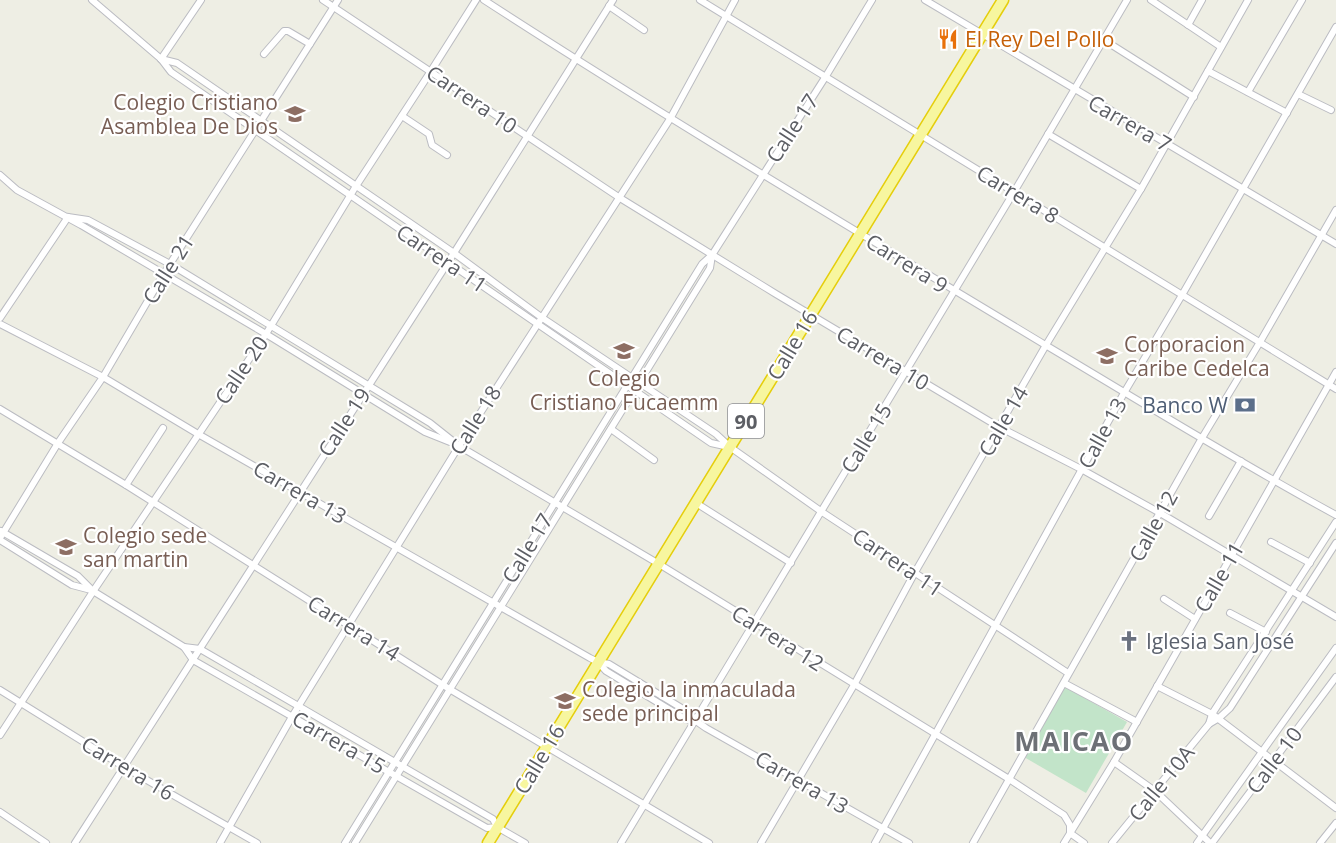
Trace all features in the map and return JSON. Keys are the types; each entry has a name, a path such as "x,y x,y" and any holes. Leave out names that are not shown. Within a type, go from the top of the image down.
{"highway":[{"name":"Calle 16","path":"488,843 1003,0"}],"street":[{"name":"Carrera 11","path":"92,0 161,59 171,72 448,262 629,381 716,434 730,447 822,512 1068,674"},
{"path":"161,59 201,0"},
{"name":"Carrera 10","path":"323,0 620,198 712,255 999,427 1160,513 1336,616"},
{"name":"Calle 21","path":"1,536 338,0"},
{"name":"Calle 20","path":"0,735 93,591 266,334 350,195 476,0"},
{"name":"Carrera 9","path":"484,0 670,118 954,292 1273,481 1336,515"},
{"name":"Carrera 8","path":"700,0 1336,389"},
{"name":"Calle 18","path":"220,843 293,715 459,446 670,118 735,0"},
{"name":"Calle 17","path":"345,843 702,264 712,255 872,0"},
{"name":"Carrera 7","path":"925,0 1336,243"},
{"name":"Calle 15","path":"621,843 696,721 753,622 822,512 1127,0"},
{"path":"1151,0 1221,47"},
{"path":"1188,25 1202,0"},
{"name":"Calle 14","path":"761,843 854,685 914,574 1046,345 1107,248 1248,0"},
{"path":"1248,92 1302,0"},
{"path":"611,3 644,30"},
{"name":"Calle 19","path":"75,843 454,253 611,3"},
{"name":"Calle 13","path":"875,843 1081,469 1336,27"},
{"path":"264,54 284,31 310,44"},
{"path":"1104,40 1194,97"},
{"name":"Carrera 11","path":"161,59 177,63 454,253 539,320"},
{"path":"1208,70 1287,113"},
{"path":"1298,94 1331,110"},
{"path":"402,116 429,134 432,145 447,155"},
{"path":"1048,134 1141,189"},
{"name":"Carrera 12","path":"0,175 17,190 68,217 266,334 425,432 459,446"},
{"name":"Calle 12","path":"972,843 1202,438 1336,210"},
{"path":"0,318 68,217"},
{"name":"Carrera 12","path":"68,217 88,220 170,264 430,423 459,446 659,564 935,733 1064,815 1070,825 1070,833 1084,843"},
{"name":"Calle 17","path":"355,843 710,268 712,255"},
{"name":"Carrera 13","path":"0,324 103,377 198,434 598,662 606,671 684,719 696,721 909,843"},
{"name":"Calle 11","path":"1064,843 1114,762 1233,557 1273,481 1336,372"},
{"name":"Carrera 14","path":"0,409 126,485 451,690 709,843"},
{"path":"126,485 163,428"},
{"path":"610,429 654,460"},
{"path":"1209,516 1241,461"},
{"path":"696,502 791,563"},
{"name":"Calle 10A","path":"1209,724 1212,714 1336,522"},
{"name":"Carrera 15","path":"1,536 72,585 93,591"},
{"name":"Carrera 15","path":"1,536 78,576 93,591 184,647 193,660 293,715 487,828 497,827"},
{"path":"1271,542 1310,563"},
{"name":"Calle 10A","path":"1112,843 1209,724 1230,708 1336,543"},
{"path":"1164,599 1195,619"},
{"path":"1230,613 1266,632"},
{"name":"Carrera 15","path":"184,647 200,649 403,765 493,819 497,827 525,843"},
{"path":"1197,843 1336,648"},
{"name":"Calle 10","path":"1211,843 1336,677"},
{"path":"1064,683 1137,722"},
{"path":"1157,686 1219,718 1336,808"},
{"name":"Carrera 16","path":"0,690 124,767 257,843"},
{"path":"1114,762 1155,791 1211,843"},
{"path":"0,812 46,843"},
{"path":"1320,843 1336,823"}],"green space":[{"path":"1065,687 1127,722 1086,793 1024,757"}],"place":[{"name":"El Rey Del Pollo","path":"948,39"},
{"name":"Colegio Cristiano Asamblea De Dios","path":"295,114"},
{"name":"Colegio Cristiano Fucaemm","path":"624,351"},
{"name":"Corporacion Caribe Cedelca","path":"1107,356"},
{"name":"Banco W","path":"1245,405"},
{"name":"Colegio sede san martin","path":"66,547"},
{"name":"Iglesia San José","path":"1129,641"},
{"name":"Colegio la inmaculada sede principal","path":"565,701"}],"district":[{"name":"MAICAO","path":"1074,740"}]}
